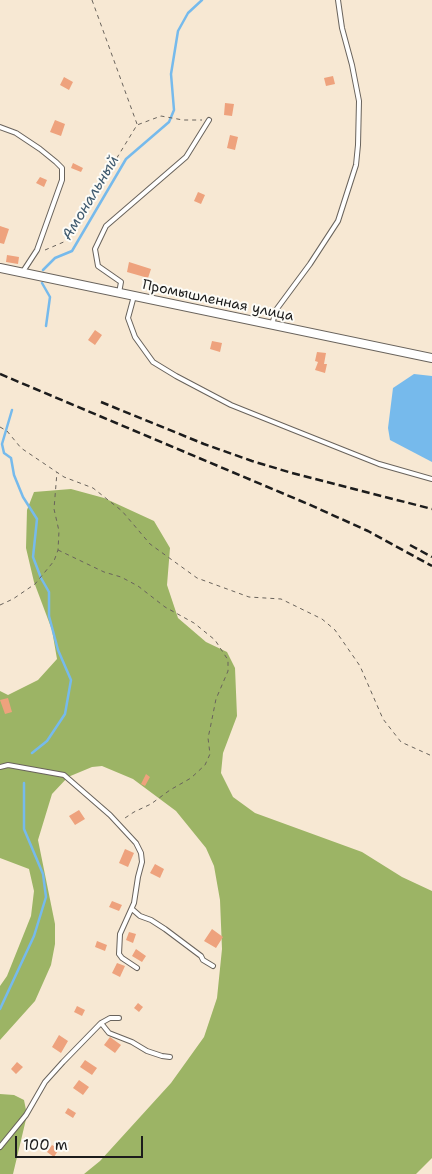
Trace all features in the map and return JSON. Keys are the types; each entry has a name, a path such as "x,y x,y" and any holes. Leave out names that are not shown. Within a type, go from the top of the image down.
{"street":[{"name":"Промышленная улица","path":"0,268 432,358"}],"lane":[{"path":"272,325 276,310 310,264 338,221 356,165 359,101 342,28 338,0"},
{"path":"119,293 121,282 98,266 95,249 106,226 186,157 209,120"},
{"path":"0,127 16,133 40,149 62,168 62,180 37,250 22,273"},
{"path":"134,296 128,318 135,337 153,362 240,409 379,464 432,479"},
{"path":"0,767 8,765 64,774 94,800 136,843 141,853 142,862 134,903 120,934 119,954 137,968"},
{"path":"132,909 140,916 151,920 165,929 213,966"},
{"path":"0,1147 26,1116 46,1082 101,1023 110,1018 119,1018"},
{"path":"101,1023 109,1032 147,1051 170,1057"}],"path":[{"path":"92,0 137,125"},
{"path":"37,250 48,250 66,241 137,125 161,116 183,120 209,120"},
{"path":"0,427 7,431 21,448 64,477 93,488 122,511 150,544 198,578 249,597 281,599 322,620 335,630 360,666 383,719 401,742 432,756"},
{"path":"0,605 13,599 35,584 51,566 58,550 59,531 54,509 57,472"},
{"path":"58,550 138,586 165,607 194,623 208,634 215,640 228,660 228,671 216,699 208,738 210,754 205,765 191,778 151,804 125,817 119,825"}],"green space":[{"path":"71,489 104,498 154,521 170,548 167,585 178,618 206,642 227,652 235,668 237,716 223,753 221,773 233,797 255,813 362,852 402,877 432,891 432,1158 416,1174 84,1174 100,1161 171,1083 204,1037 217,998 222,949 220,900 214,866 206,848 176,811 133,779 102,766 92,767 68,777 52,794 38,840 55,924 55,944 51,965 35,1001 0,1040 0,986 7,976 31,916 34,891 29,869 0,858 0,691 8,695 38,680 57,659 52,630 34,582 26,548 27,510 34,492"},
{"path":"0,1094 14,1095 24,1100 27,1115 13,1174 0,1174"}],"water":[{"path":"414,374 432,376 432,462 390,440 388,428 393,388"}],"building":[{"path":"333,76 335,84 326,86 324,78"},
{"path":"64,77 73,82 69,90 60,85"},
{"path":"225,103 234,104 232,116 224,115"},
{"path":"55,120 65,124 61,136 50,132"},
{"path":"230,135 238,137 235,150 227,148"},
{"path":"73,163 83,168 81,172 71,168"},
{"path":"40,177 47,180 44,187 36,183"},
{"path":"198,192 205,195 201,204 194,201"},
{"path":"0,226 9,229 4,244 0,243"},
{"path":"7,255 19,257 18,264 6,262"},
{"path":"129,262 151,269 148,278 127,272"},
{"path":"95,330 102,335 95,345 88,340"},
{"path":"212,341 222,343 220,352 210,349"},
{"path":"317,352 326,353 324,364 327,364 325,373 315,370 318,362 315,361"},
{"path":"8,698 12,712 5,714 0,700"},
{"path":"146,774 150,777 145,786 141,784"},
{"path":"79,810 85,819 75,825 69,816"},
{"path":"125,849 134,853 128,867 119,863"},
{"path":"155,864 164,869 160,878 150,873"},
{"path":"112,901 122,905 119,911 109,907"},
{"path":"212,929 223,937 216,948 204,941"},
{"path":"129,932 136,934 133,943 126,940"},
{"path":"97,941 107,945 105,951 95,947"},
{"path":"136,949 146,956 142,962 132,956"},
{"path":"117,963 125,966 120,977 112,973"},
{"path":"138,1003 143,1007 139,1012 134,1008"},
{"path":"77,1006 85,1010 82,1016 74,1012"},
{"path":"59,1035 68,1041 61,1053 52,1047"},
{"path":"110,1037 121,1045 115,1053 104,1045"},
{"path":"85,1060 97,1068 92,1075 80,1067"},
{"path":"17,1062 23,1067 16,1074 11,1069"},
{"path":"79,1080 89,1087 83,1095 73,1088"},
{"path":"68,1108 76,1113 73,1118 65,1113"},
{"path":"52,1145 59,1149 54,1157 47,1152"}],"waterway":[{"name":"Амональный","path":"43,270 55,258 72,251 126,159 169,122 174,110 171,74 178,31 188,13 202,0"},
{"name":"Амональный","path":"42,283 50,297 46,326"},
{"name":"Амональный","path":"12,410 2,444 4,453 11,458 14,475 23,497 37,519 33,557 49,592 49,616 58,650 71,680 65,714 47,741 32,753"},
{"path":"0,1009 34,936 46,897 43,874 24,829 24,783"}],"railway":[{"path":"0,374 308,504 368,531 432,566"},
{"path":"101,402 204,444 252,461 432,509"},
{"path":"410,545 432,557"}]}
